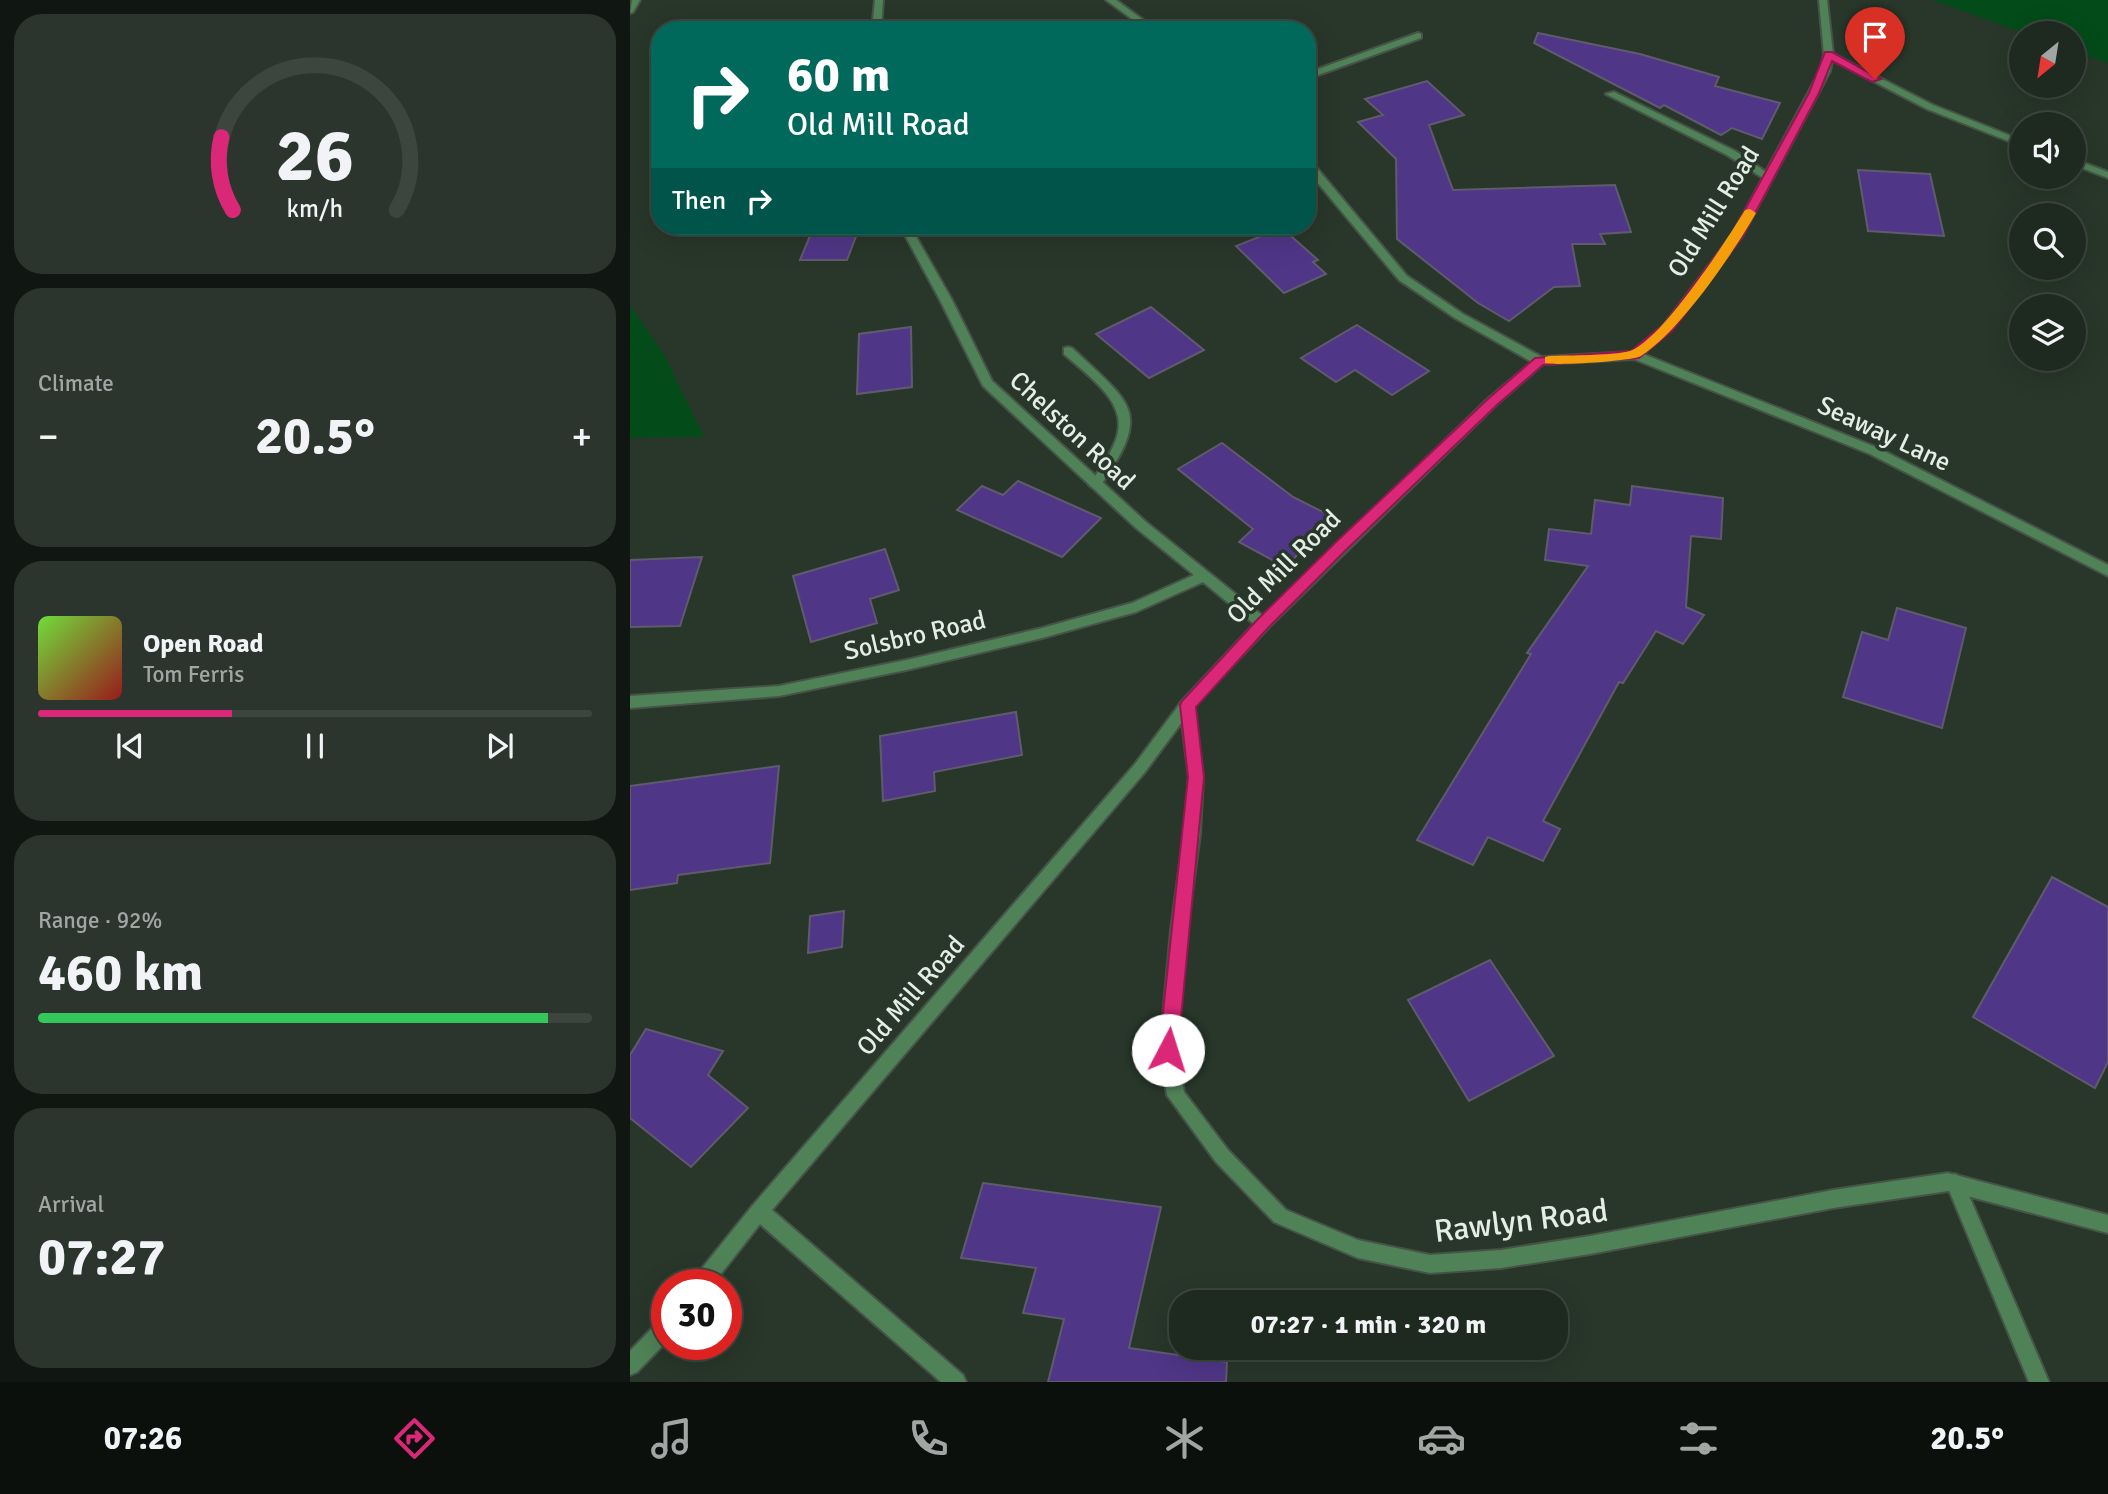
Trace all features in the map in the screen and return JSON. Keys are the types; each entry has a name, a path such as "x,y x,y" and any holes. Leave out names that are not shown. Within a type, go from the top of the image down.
{"street":[{"path":"630,10 636,0"},
{"path":"877,21 878,0"},
{"path":"1110,0 1140,21"},
{"name":"Old Mill Road","path":"1635,355 1668,327 1692,296 1737,236 1769,178 1825,71 1829,55 1823,0"},
{"path":"1316,73 1418,36"},
{"path":"1829,55 1930,107 2009,138"},
{"path":"1611,94 1731,153 1769,178"},
{"path":"2086,167 2108,175"},
{"path":"1316,174 1403,278 1459,316 1540,361 1635,355"},
{"name":"Chelston Road","path":"910,235 987,383 1096,485 1203,578 1263,624"},
{"path":"1068,351 1123,404 1127,420 1123,440 1114,460 1096,485"},
{"name":"Seaway Lane","path":"1635,355 1874,451 2108,570"},
{"name":"Old Mill Road","path":"714,1269 759,1211 1113,800 1188,705 1263,624 1493,401 1540,361"},
{"name":"Solsbro Road","path":"630,702 779,691 911,664 1042,633 1136,607 1203,578"},
{"name":"Rawlyn Road","path":"1188,705 1196,777 1168,1050 1176,1096 1222,1156 1280,1216 1358,1249 1430,1264 1513,1257 1678,1230 1833,1199 1948,1182 2108,1224"},
{"path":"1955,1183 2039,1382"},
{"path":"759,1211 956,1382"},
{"path":"630,1364 651,1343"}],"green space":[{"path":"1932,0 2108,0 2108,63 2086,55 2086,21 2009,21 2009,28"},
{"path":"630,305 665,356 704,437 630,438"}],"building":[{"path":"1538,33 1640,54 1719,77 1715,86 1780,103 1762,139 1732,128 1721,135 1664,105 1660,108 1534,43"},
{"path":"1427,81 1464,115 1429,125 1453,190 1615,185 1631,232 1600,234 1605,244 1572,244 1580,286 1554,287 1509,321 1478,303 1397,239 1396,159 1358,122 1383,115 1365,99"},
{"path":"1858,170 1930,174 1944,236 1868,231"},
{"path":"810,235 857,235 847,260 800,260"},
{"path":"1264,235 1290,235 1318,260 1313,262 1326,274 1284,293 1236,246"},
{"path":"1151,307 1204,350 1149,378 1096,334"},
{"path":"1357,325 1429,371 1392,395 1355,370 1336,382 1301,358"},
{"path":"911,327 912,387 857,394 859,334"},
{"path":"1222,443 1293,497 1335,518 1285,567 1239,542 1253,529 1178,469"},
{"path":"1018,481 1101,518 1062,557 957,510 982,486 1003,495"},
{"path":"1632,486 1723,498 1721,539 1691,536 1686,607 1704,615 1683,644 1656,631 1623,683 1619,682 1543,821 1560,829 1543,861 1488,837 1473,865 1417,840 1531,654 1527,653 1588,566 1545,560 1549,529 1591,534 1595,500 1630,505"},
{"path":"885,549 899,590 870,599 877,623 811,642 793,576"},
{"path":"702,557 680,626 630,627 630,560"},
{"path":"1897,608 1966,628 1942,728 1843,697 1862,632 1888,640"},
{"path":"1016,712 1022,755 934,772 935,791 883,801 880,736"},
{"path":"779,766 770,863 678,875 677,883 630,890 630,786"},
{"path":"2052,877 2108,907 2108,1062 2095,1088 1973,1017"},
{"path":"844,911 842,947 808,953 810,916"},
{"path":"1490,960 1554,1056 1469,1101 1408,1000"},
{"path":"646,1029 723,1051 708,1075 748,1108 691,1167 630,1118 630,1055"},
{"path":"983,1183 1161,1207 1129,1348 1169,1354 1169,1360 1227,1362 1226,1382 1048,1382 1064,1319 1023,1313 1036,1268 961,1258"}],"slow traffic":[{"path":"1549,360 1635,355 1668,327 1737,236 1750,213"}],"route":[{"path":"1168,1050 1196,777 1188,705 1263,624 1341,546 1493,401 1540,361 1635,355 1668,327 1737,236 1782,156 1825,71 1829,55 1875,79"}]}
